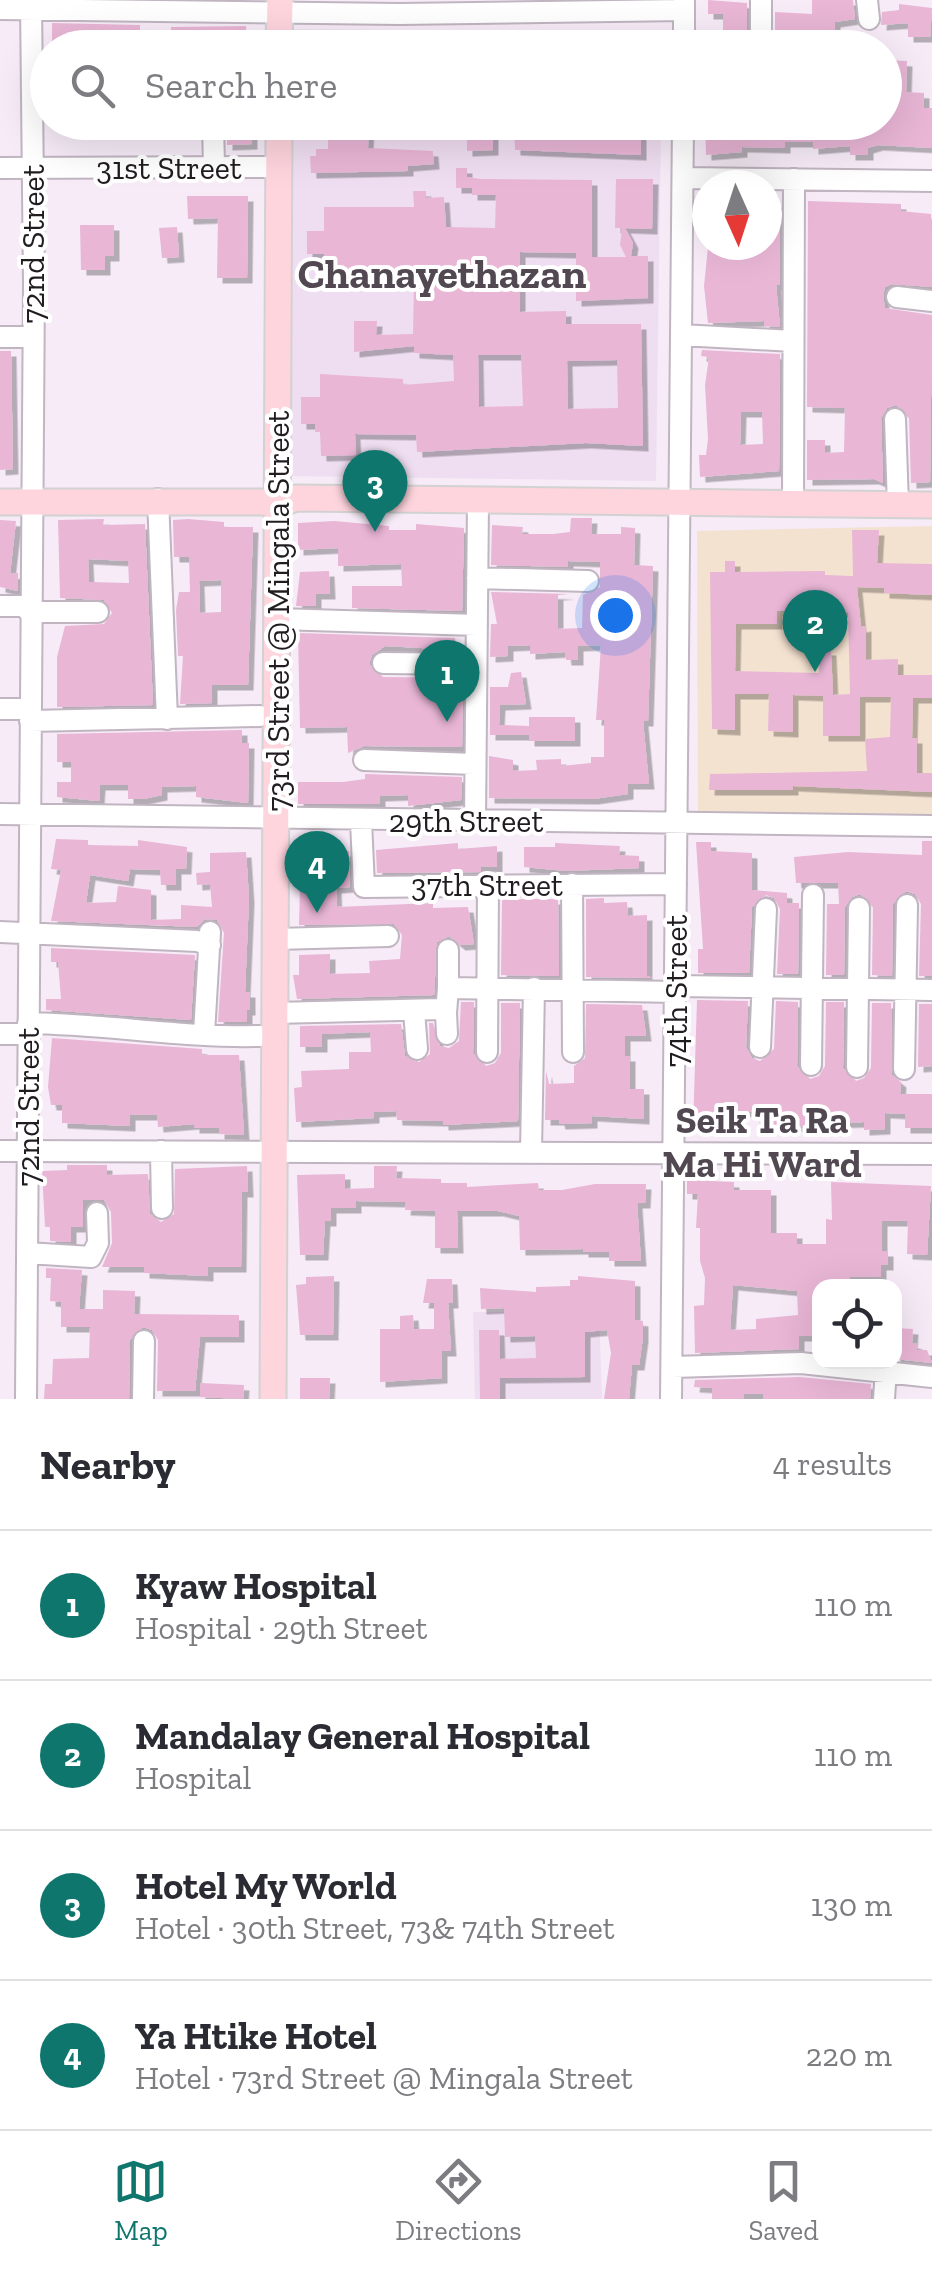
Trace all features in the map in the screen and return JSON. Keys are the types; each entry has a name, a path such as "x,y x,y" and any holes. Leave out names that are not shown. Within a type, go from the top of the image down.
{"main road":[{"name":"73rd Street @ Mingala Street","path":"267,140 272,167"},
{"name":"73rd Street @ Mingala Street","path":"272,1399 268,1151 260,1036 277,619 272,167 276,140"},
{"path":"0,488 32,495 275,497"},
{"path":"0,502 32,495 932,505"},
{"name":"73rd Street @ Mingala Street","path":"257,1399 276,939 260,716 275,497"}],"street":[{"path":"761,0 761,30"},
{"path":"0,9 31,5 684,5"},
{"name":"72nd Street","path":"31,5 31,30"},
{"name":"72nd Street","path":"26,1399 33,140"},
{"path":"213,140 214,168"},
{"name":"74th Street","path":"671,1399 678,989 675,823 683,140"},
{"name":"31st Street","path":"0,168 272,167"},
{"path":"682,178 932,181"},
{"path":"793,506 794,180"},
{"path":"897,298 932,301"},
{"path":"682,335 793,341"},
{"path":"0,337 33,337"},
{"path":"895,419 898,504"},
{"path":"158,499 167,718"},
{"path":"475,820 478,500"},
{"path":"477,578 588,581"},
{"path":"0,606 98,612"},
{"path":"277,619 477,626"},
{"path":"383,663 476,664"},
{"path":"0,709 30,715 260,716"},
{"path":"364,760 474,764"},
{"name":"29th Street","path":"0,814 932,826"},
{"name":"37th Street","path":"361,821 364,886 676,884"},
{"path":"572,884 572,1052"},
{"path":"487,1052 488,885"},
{"path":"811,1065 812,895"},
{"path":"904,1069 906,906"},
{"path":"857,1067 860,908"},
{"path":"760,1047 766,909"},
{"path":"0,932 210,939 204,1034"},
{"path":"276,939 388,936"},
{"path":"274,1013 436,1008 446,1024 448,950"},
{"path":"448,988 572,992 763,986 932,990"},
{"path":"531,1152 534,988"},
{"path":"414,1011 417,1049"},
{"path":"0,1034 109,1024 260,1036"},
{"path":"0,1151 932,1154"},
{"path":"161,1151 162,1208"},
{"path":"28,1253 91,1257 98,1243 97,1213"},
{"path":"143,1399 144,1341"},
{"path":"673,1367 812,1364"},
{"path":"884,1399 886,1369 932,1377"}],"shaded area":[{"path":"293,140 661,140 656,481 288,476"},
{"path":"932,526 932,816 698,813 697,531"},
{"path":"473,1312 599,1312 602,1399 475,1399"}],"building":[{"path":"708,0 747,3 747,30 723,30 723,14 708,14"},
{"path":"812,0 853,0 855,19 835,22 835,30 775,30 775,12 812,14"},
{"path":"899,4 932,8 930,37 908,37 908,23 881,25 882,12 899,10"},
{"path":"52,23 140,25 140,30 52,30"},
{"path":"246,26 246,30 171,30 171,27"},
{"path":"902,61 907,61 906,92 924,93 924,108 932,108 932,148 878,145 868,148 868,155 850,155 850,146 813,149 813,142 785,142 785,148 742,147 742,152 706,155 706,140 902,140"},
{"path":"227,140 252,140 252,144 227,145"},
{"path":"328,140 368,140 368,148 433,151 434,164 408,166 408,171 311,173 310,156 316,156 316,149 328,149"},
{"path":"467,140 493,140 493,150 467,151"},
{"path":"515,140 641,140 641,155 515,150"},
{"path":"456,168 467,168 467,177 481,179 592,180 592,257 626,257 620,245 622,228 615,228 616,179 653,179 652,229 625,228 633,243 631,256 648,256 648,298 576,301 576,253 520,252 520,312 566,311 566,324 641,324 643,446 586,443 417,452 416,435 355,434 356,455 321,456 320,432 315,432 315,424 301,424 301,397 320,397 320,374 403,379 403,385 454,381 453,355 414,353 414,346 354,352 354,321 377,321 376,335 413,334 414,282 411,277 324,277 324,254 307,254 307,231 324,231 324,207 414,207 413,191 426,191 426,198 444,197 446,227 495,228 496,195 472,195 472,188 456,188","holes":["478,355 521,355 523,406 479,407","617,360 618,408 568,409 567,361"]},
{"path":"187,196 248,196 247,278 217,278 218,218 188,219"},
{"path":"808,201 901,204 901,211 931,214 932,287 892,284 885,287 883,296 885,308 932,315 930,482 911,483 909,418 896,405 887,408 881,418 883,483 874,479 807,480 807,440 825,440 825,453 844,452 845,408 807,407"},
{"path":"80,225 114,225 114,256 105,256 105,270 81,270"},
{"path":"177,227 179,257 162,258 159,228"},
{"path":"707,260 780,260 780,285 776,285 780,327 764,326 764,321 708,323 704,286"},
{"path":"702,350 780,354 779,471 700,477 699,455 706,455 708,439 705,385 709,357 701,356","holes":["741,412 762,412 763,444 740,445"]},
{"path":"0,351 11,351 13,469 0,470"},
{"path":"571,518 592,518 591,534 621,534 621,527 635,528 634,565 653,566 648,721 643,721 649,784 628,784 628,794 593,799 489,798 489,756 513,760 513,771 537,770 536,760 561,759 561,766 591,763 591,757 604,757 604,720 596,720 601,645 578,646 578,660 566,660 565,652 530,654 530,645 508,646 508,656 490,657 491,624 497,624 491,592 569,594 558,595 558,629 582,628 583,595 600,587 600,562 568,561 568,567 491,565 492,525 523,527 522,534 553,534 570,532"},
{"path":"104,519 103,525 145,524 153,705 57,707 57,657 65,626 104,624 112,613 104,600 60,598 58,520","holes":["88,559 128,561 129,583 89,582"]},
{"path":"0,520 16,521 10,574 18,573 18,591 0,587"},
{"path":"173,520 253,527 248,685 212,685 212,703 180,704 183,656 178,656 176,610 179,592 190,592 189,557 174,557","holes":["221,580 221,612 200,613 199,581"]},
{"path":"334,521 389,526 389,530 416,530 416,524 464,528 462,611 352,608 352,586 402,586 401,564 338,566 338,548 298,550 298,523"},
{"path":"852,530 879,530 877,563 932,564 932,595 884,593 884,588 857,587 861,627 866,626 866,660 898,659 898,675 932,675 932,698 913,698 912,738 917,738 917,773 932,773 932,792 793,786 793,790 709,790 710,774 867,771 865,739 890,737 891,697 860,697 860,736 823,736 823,696 793,695 793,732 768,731 769,694 735,694 735,730 712,729 710,572 725,572 725,561 735,561 735,572 825,571 825,575 853,576","holes":["777,611 814,611 815,626 829,626 829,613 848,612 850,694 833,695 831,650 820,650 819,673 735,671 736,624 777,624"]},
{"path":"329,571 330,594 316,594 316,606 296,606 300,572"},
{"path":"298,633 455,638 457,650 385,646 372,655 369,664 383,677 463,678 462,747 364,746 348,753 347,727 300,728"},
{"path":"521,672 526,704 500,705 499,725 529,726 529,717 575,717 575,741 529,741 529,735 490,735 490,687 508,687 511,673"},
{"path":"242,730 242,743 249,743 248,803 196,797 196,786 162,787 162,795 143,799 128,799 128,785 100,785 99,801 57,797 57,782 71,782 71,762 57,762 57,734"},
{"path":"365,774 462,777 461,800 408,806 408,795 380,796 380,804 298,804 298,782 343,782 365,779"},
{"path":"56,839 88,840 88,845 138,846 138,840 187,847 186,869 176,869 176,885 161,885 160,870 130,869 128,881 90,875 86,903 116,902 118,886 151,890 151,920 181,919 181,905 212,907 210,884 197,885 196,873 210,872 210,853 246,852 249,898 245,992 250,992 247,1022 218,1022 224,933 217,920 205,919 197,927 51,921 61,870 51,869"},
{"path":"922,841 932,841 932,976 919,976 921,904 915,894 906,891 893,904 892,976 872,975 873,907 860,894 845,907 844,975 826,975 827,904 839,904 838,883 796,883 794,857 848,852 922,855"},
{"path":"696,842 711,842 711,851 752,853 752,890 787,893 787,903 799,903 798,974 777,974 780,909 774,898 766,895 752,907 749,973 698,973 698,949 703,949"},
{"path":"458,843 458,849 497,846 497,867 481,866 481,872 377,873 376,850"},
{"path":"555,843 620,846 619,855 639,856 639,868 566,871 524,867 524,847 555,847"},
{"path":"349,851 350,887 336,888 337,907 433,903 433,908 468,907 474,944 460,945 449,936 437,942 434,995 297,999 293,975 299,975 299,955 330,954 330,974 370,973 369,961 400,959 402,935 394,924 299,925 301,852"},
{"path":"604,898 604,903 627,902 628,916 647,915 647,976 653,978 586,977 586,899"},
{"path":"502,899 558,899 559,976 501,975"},
{"path":"51,948 195,955 191,1020 46,1010 46,999 61,999 58,962 51,962"},
{"path":"697,1000 748,1001 746,1047 752,1058 760,1061 774,1049 776,1001 798,1002 797,1066 810,1079 819,1076 825,1066 826,1002 844,1002 843,1068 856,1081 871,1068 872,1003 891,1003 892,1075 901,1082 900,1094 932,1094 932,1128 905,1128 905,1114 885,1113 885,1129 864,1130 864,1122 830,1123 830,1127 760,1126 759,1112 714,1111 713,1129 693,1128"},
{"path":"461,1002 474,1002 473,1053 486,1066 495,1063 501,1053 501,1003 520,1003 518,1121 443,1125 443,1121 397,1120 396,1111 374,1112 374,1118 296,1122 294,1088 302,1087 301,1071 349,1069 349,1052 371,1052 370,1032 322,1034 322,1047 300,1047 300,1026 401,1024 405,1056 419,1062 430,1054 429,1023 433,1023 440,1046 449,1048 459,1041"},
{"path":"586,1004 642,1005 646,1036 625,1036 625,1056 630,1056 630,1089 644,1089 644,1119 592,1116 592,1123 560,1124 559,1120 545,1120 546,1071 549,1084 574,1083 574,1066 585,1058"},
{"path":"919,1004 932,1004 932,1066 918,1067"},
{"path":"52,1038 202,1049 202,1055 239,1055 244,1135 219,1134 219,1128 194,1128 194,1124 158,1127 157,1115 130,1115 130,1126 62,1123 62,1105 51,1105 48,1087"},
{"path":"67,1165 107,1165 107,1175 148,1174 150,1214 161,1222 174,1214 175,1169 247,1166 248,1192 242,1192 241,1267 208,1267 208,1276 144,1273 144,1267 102,1267 112,1243 111,1212 104,1200 83,1200 83,1227 71,1227 71,1242 50,1241 50,1227 45,1227 42,1171 67,1170"},
{"path":"374,1166 397,1166 396,1178 441,1179 441,1183 467,1183 467,1187 538,1183 539,1190 562,1190 595,1184 646,1184 645,1203 637,1203 641,1261 609,1261 609,1252 583,1249 520,1250 519,1216 498,1211 457,1211 458,1248 435,1248 435,1211 405,1210 406,1202 356,1201 356,1208 331,1208 331,1221 325,1221 323,1255 300,1255 297,1175 345,1174 345,1189 374,1188"},
{"path":"687,1180 734,1182 734,1190 771,1190 771,1233 797,1233 797,1244 826,1244 826,1219 832,1220 831,1182 931,1186 927,1255 907,1254 908,1221 882,1221 882,1251 888,1251 888,1265 881,1265 881,1277 812,1279 812,1336 799,1336 799,1349 695,1353 694,1306 704,1305 705,1278 700,1261 700,1228 696,1228 698,1194 687,1194","holes":["733,1285 797,1291 798,1315 756,1319 756,1329 730,1330"]},
{"path":"46,1268 82,1270 79,1309 103,1309 103,1290 135,1291 134,1314 239,1315 239,1337 200,1337 195,1391 157,1391 158,1340 152,1330 143,1327 130,1340 129,1399 44,1399 45,1384 52,1384 53,1359 89,1358 90,1327 61,1327 61,1302 50,1301 51,1278 46,1278"},
{"path":"334,1276 333,1335 300,1335 296,1285 306,1284 306,1277"},
{"path":"578,1276 635,1281 635,1320 643,1321 643,1337 639,1365 632,1365 629,1399 604,1399 611,1353 607,1330 585,1332 585,1377 500,1378 500,1399 480,1399 479,1330 499,1330 500,1359 536,1358 535,1336 505,1337 504,1308 481,1309 480,1288 536,1292 536,1287 570,1286 570,1280 578,1280"},
{"path":"427,1279 452,1279 453,1303 448,1303 451,1351 442,1351 442,1378 380,1382 380,1329 400,1329 400,1316 413,1315 414,1329 434,1329 434,1303 423,1303"},
{"path":"902,1328 913,1329 912,1343 917,1344 917,1350 927,1350 932,1363 902,1360"},
{"path":"800,1377 871,1384 870,1399 763,1399 763,1394 744,1394 743,1399 712,1399 712,1388 694,1387 695,1380"},
{"path":"300,1378 330,1378 329,1399 300,1399"},
{"path":"200,1383 244,1385 243,1399 200,1397"}],"place":[{"name":"Hotel My World","path":"375,532"},
{"name":"Mandalay General Hospital","path":"815,672"},
{"name":"Kyaw Hospital","path":"447,722"},
{"name":"Ya Htike Hotel","path":"317,913"}],"district":[{"name":"Chanayethazan","path":"442,273"},
{"name":"Seik Ta Ra Ma Hi Ward","path":"762,1142"}]}
